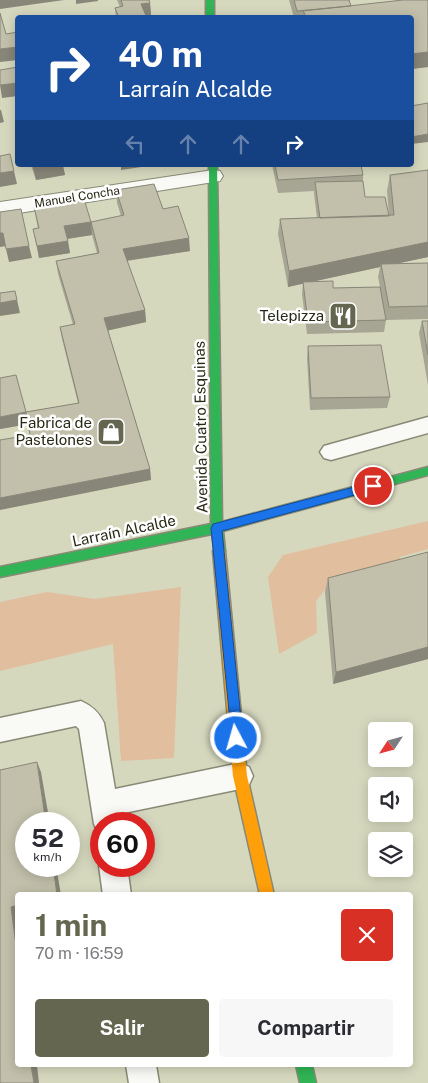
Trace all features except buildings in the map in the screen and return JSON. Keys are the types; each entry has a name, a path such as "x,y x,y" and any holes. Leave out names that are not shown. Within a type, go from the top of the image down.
{"main road":[{"path":"210,0 210,15"},
{"name":"Avenida Cuatro Esquinas","path":"213,170 216,528 240,776 265,892"},
{"name":"Larraín Alcalde","path":"0,572 216,528 428,471"},
{"path":"304,1067 308,1083"}],"street":[{"name":"Manuel Concha","path":"0,209 213,170"}],"lane":[{"path":"331,452 428,425"},
{"path":"0,730 81,713 90,724 106,812"},
{"path":"113,812 240,776"},
{"path":"115,877 117,892"},
{"path":"141,1067 144,1083"}],"shaded area":[{"path":"428,521 428,549 400,557 400,566 329,585 316,601 317,633 279,654 268,577 283,555"},
{"path":"181,587 174,758 121,761 113,644 0,671 0,602 47,592 95,599"}],"traffic: fast":[{"path":"210,0 210,15"},
{"path":"213,167 217,528 219,551"},
{"path":"0,572 217,528 428,471"},
{"path":"304,1067 308,1083"}],"traffic: slow":[{"path":"219,551 240,776 266,892"}],"place":[{"name":"Telepizza","path":"343,316"},
{"name":"Fabrica de Pastelones","path":"111,432"}],"route":[{"path":"236,738 216,528 373,486"}]}
